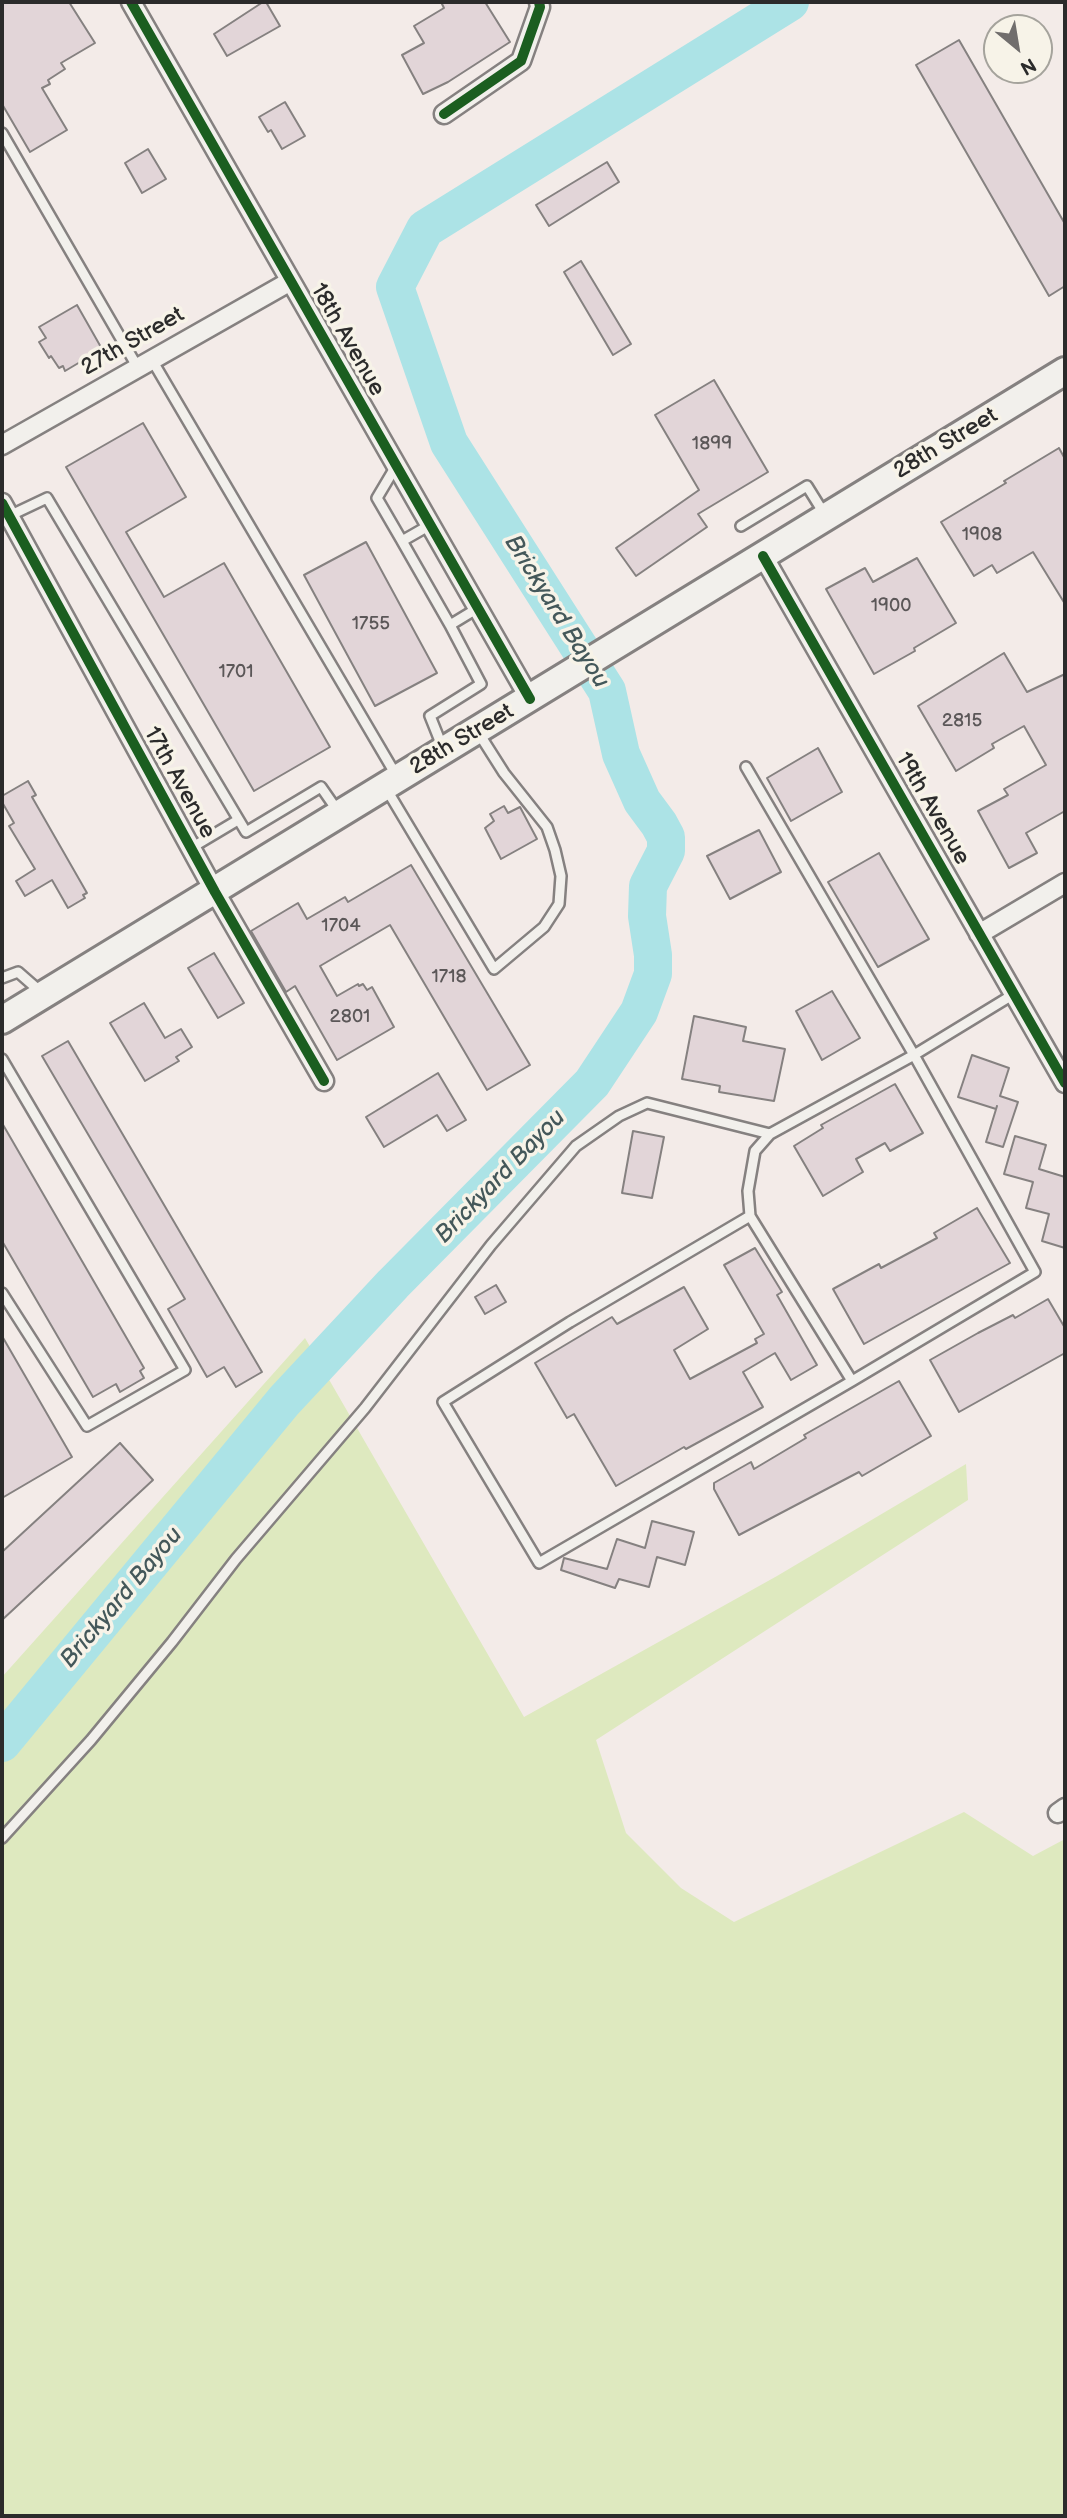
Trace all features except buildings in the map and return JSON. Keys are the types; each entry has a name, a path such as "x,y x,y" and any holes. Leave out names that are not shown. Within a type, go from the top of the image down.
{"main road":[{"name":"28th Street","path":"2,1020 1065,372"}],"street":[{"name":"18th Avenue","path":"131,2 530,699"},
{"path":"444,114 521,61 540,7 539,2"},
{"name":"27th Street","path":"2,445 289,282"},
{"name":"17th Avenue","path":"5,509 191,848 324,1081"},
{"name":"19th Avenue","path":"763,556 1065,1083"},
{"path":"979,934 1065,883"}],"lane":[{"path":"2,133 145,364 392,783 494,969 544,927 559,904 561,876 547,827 504,773 478,731"},
{"path":"396,466 377,498 481,684 430,716 444,751"},
{"path":"741,526 807,486 826,517"},
{"path":"5,509 47,498 246,832 321,787 340,815"},
{"path":"402,541 430,526"},
{"path":"450,625 478,608"},
{"path":"746,767 914,1055 1035,1272 539,1563 443,1402 582,1315 750,1216"},
{"path":"191,848 239,820"},
{"path":"2,978 18,972 44,994"},
{"path":"852,1381 750,1216 748,1191 755,1151 770,1134 914,1055 1014,994"},
{"path":"2,1059 185,1370 87,1426 2,1293"},
{"path":"2,1838 99,1731 173,1642 236,1559 365,1408 491,1245 576,1146 619,1115 647,1103 770,1134"}],"green space":[{"path":"305,1338 524,1717 777,1576 966,1464 968,1500 596,1740 626,1833 681,1888 734,1922 964,1812 1033,1856 1065,1839 1065,2516 2,2516 2,1677"}],"waterway":[{"name":"Brickyard Bayou","path":"2,1743 284,1401 393,1284 592,1083 639,1012 653,974 647,916 648,886 666,851 666,837 642,801 621,754 607,691 449,443 395,287 425,229 790,2"}],"cycle path":[{"path":"131,2 530,699"},
{"path":"444,114 521,61 540,7 539,2"},
{"path":"2,503 215,892 324,1081"},
{"path":"763,556 1065,1083"}]}
